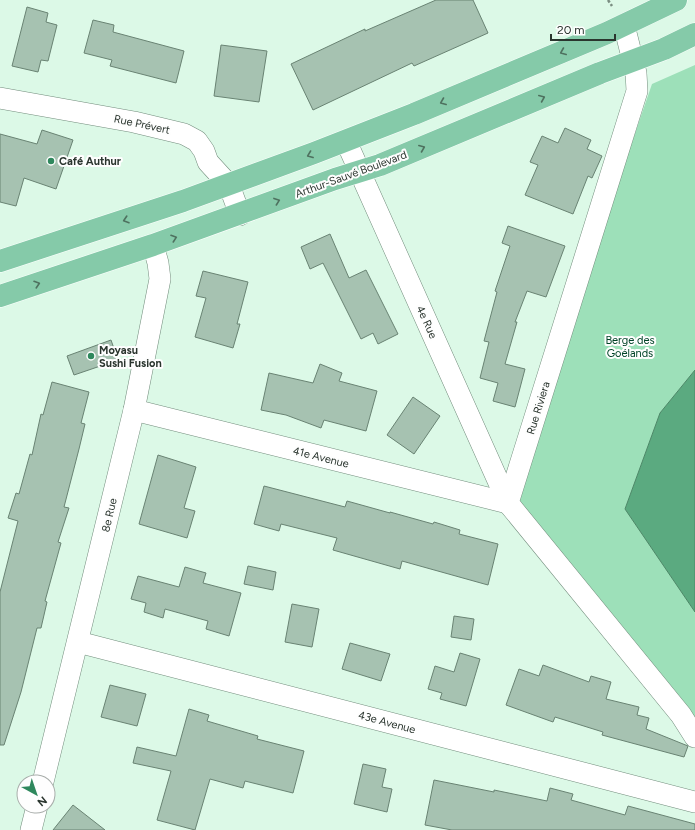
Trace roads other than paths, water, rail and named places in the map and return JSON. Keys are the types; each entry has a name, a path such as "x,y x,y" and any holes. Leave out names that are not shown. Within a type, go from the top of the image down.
{"main road":[{"path":"0,261 229,185 346,141 624,25 676,0"},
{"name":"Arthur-Sauvé Boulevard","path":"0,296 153,246 335,179 380,165 600,73 634,61 695,34"}],"street":[{"name":"Rue Riviera","path":"508,503 637,91 638,84 634,61 624,25"},
{"name":"Rue Prévert","path":"0,98 134,122 184,134 197,141 204,151 208,162 229,185 240,215"},
{"name":"4e Rue","path":"346,141 508,503"},
{"name":"8e Rue","path":"45,774 134,410 160,279 158,263 153,246"},
{"name":"41e Avenue","path":"134,410 508,503"},
{"path":"508,503 681,715 695,737"},
{"name":"43e Avenue","path":"78,642 695,802"},
{"path":"31,830 35,814"}],"place":[{"name":"Café Authur","path":"51,161"},
{"name":"Moyasu Sushi Fusion","path":"91,356"}],"park label":[{"name":"Berge des Goélands","path":"630,346"}]}
